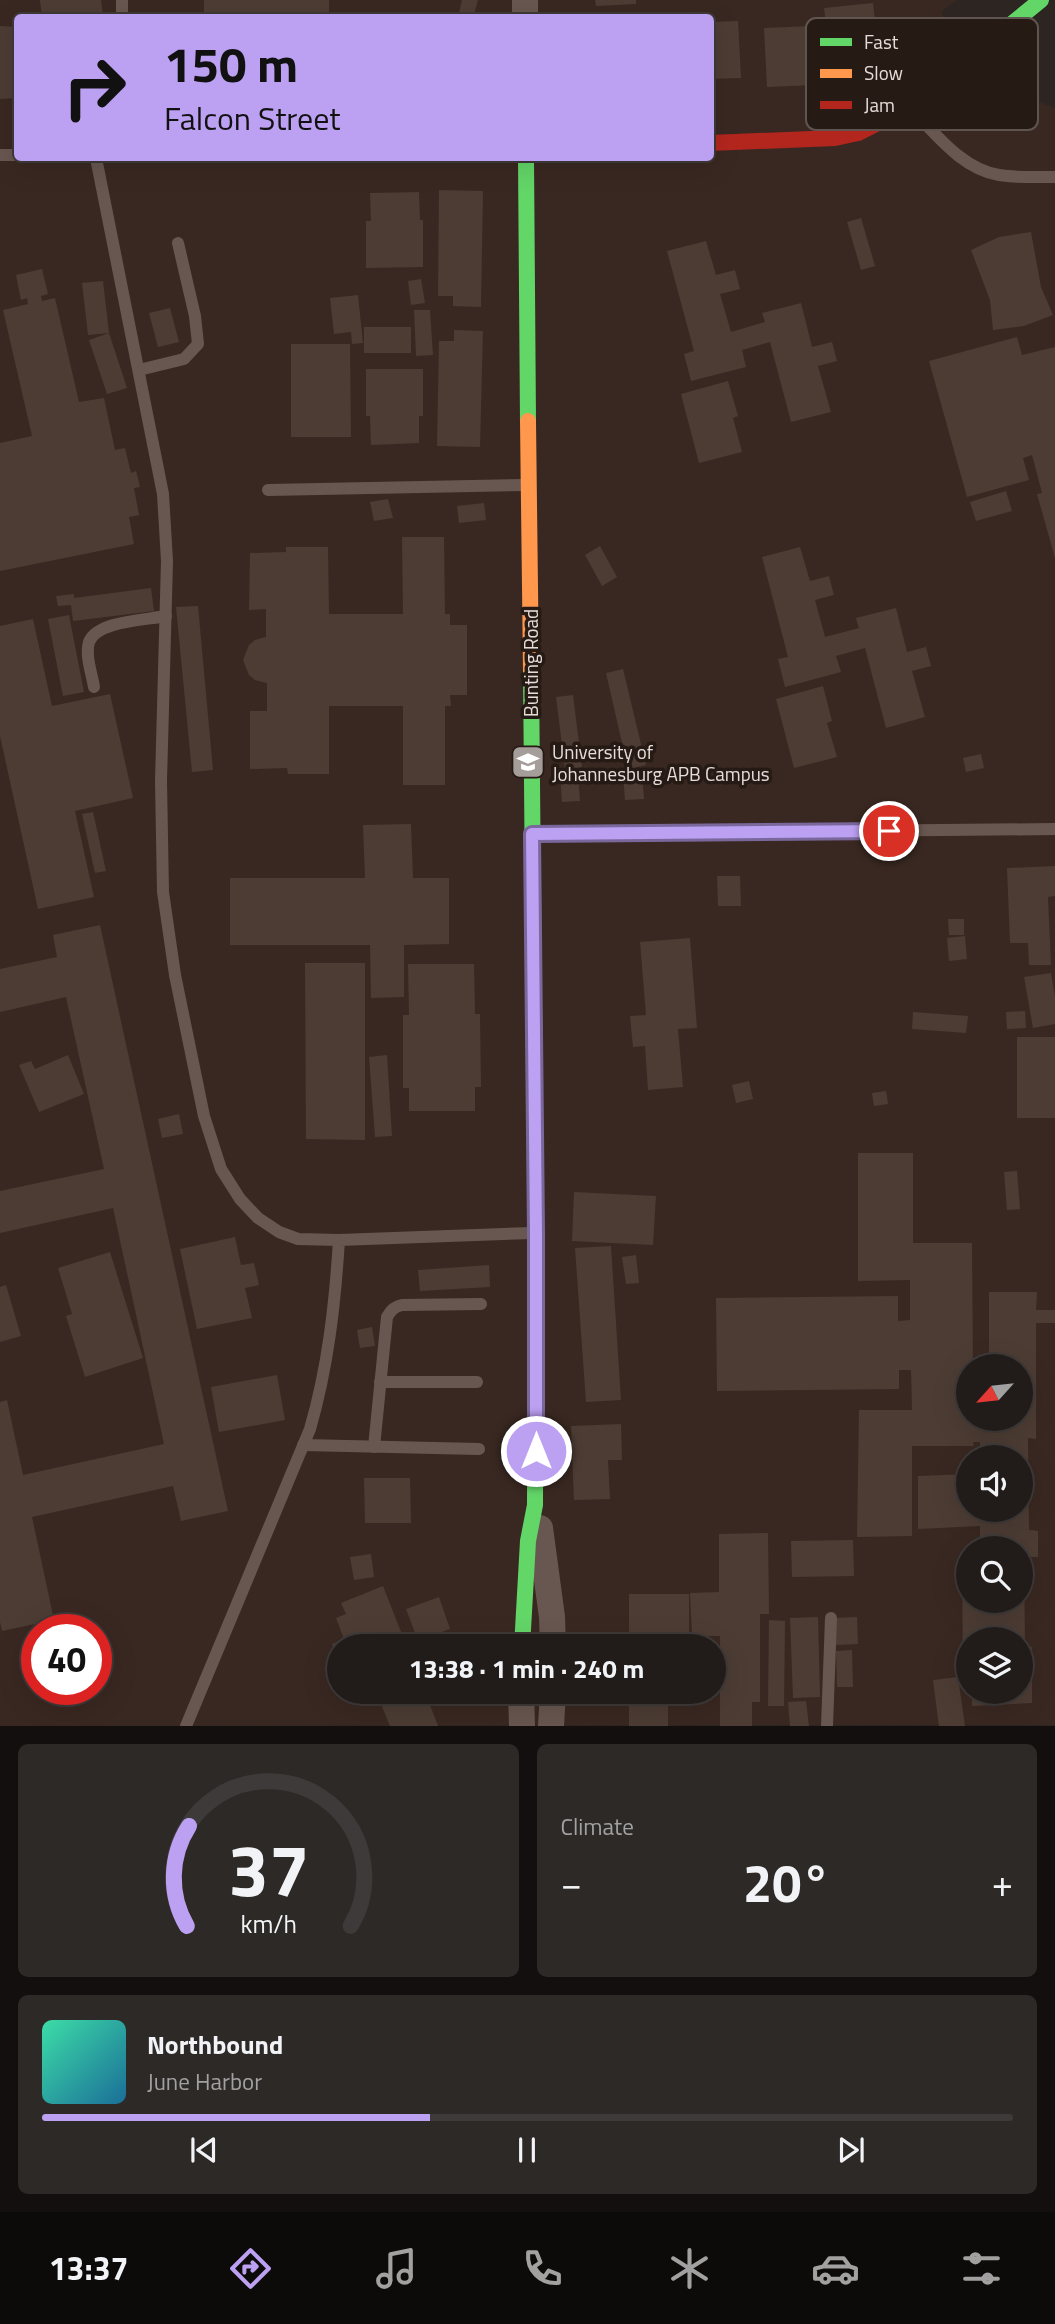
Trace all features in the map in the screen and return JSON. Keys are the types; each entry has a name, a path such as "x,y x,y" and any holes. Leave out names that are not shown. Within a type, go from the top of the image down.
{"street":[{"path":"1019,18 1041,0"},
{"path":"714,143 835,138 863,130"},
{"name":"Bunting Road","path":"526,161 536,1505 552,1634"},
{"name":"Bunting Road","path":"523,1634 528,1541 536,1505"},
{"path":"521,1704 522,1726"},
{"path":"551,1726 552,1704"}],"lane":[{"path":"932,130 953,151 976,167 998,175 1055,177"},
{"path":"97,161 163,494 167,561 161,781 163,892 175,975 204,1116 221,1169 240,1199 258,1218 279,1232 298,1238 339,1240 536,1233"},
{"path":"139,370 184,359 198,344 195,316 178,243"},
{"path":"268,490 529,485"},
{"path":"94,687 88,644 94,634 115,625 166,617"},
{"path":"532,834 1055,829"},
{"path":"186,1726 303,1445 318,1400 334,1309 339,1240"},
{"path":"374,1447 387,1317 395,1306 481,1304"},
{"path":"380,1382 478,1382"},
{"path":"303,1445 479,1448"},
{"path":"827,1726 831,1618"}],"shaded area":[{"name":"University of Johannesburg APB Campus","path":"0,0 957,0 941,12 944,18 806,18 806,130 1038,130 1038,102 1055,108 1055,1725 0,1726"}],"building":[{"path":"40,0 101,0 103,14 42,14"},
{"path":"204,0 329,0 329,14 204,14"},
{"path":"462,0 478,0 474,14 459,14"},
{"path":"595,0 636,0 636,4 596,6"},
{"path":"873,3 875,18 825,18 824,8"},
{"path":"738,21 741,78 714,79 714,22"},
{"path":"0,26 14,27 14,98 0,99"},
{"path":"806,26 806,85 767,87 764,28"},
{"path":"439,190 483,191 481,307 453,306 453,296 438,296"},
{"path":"419,192 420,220 423,220 423,267 366,268 366,221 371,221 370,193"},
{"path":"861,218 875,266 861,270 847,222"},
{"path":"1031,232 1041,287 1053,315 1024,326 993,330 990,300 971,250 999,237"},
{"path":"706,241 716,275 735,270 740,289 720,294 731,332 765,322 762,313 801,303 812,347 832,342 837,361 818,366 831,412 791,422 770,342 742,350 746,367 691,381 684,354 694,351 667,251"},
{"path":"42,269 48,294 41,296 42,301 55,298 79,402 104,398 115,450 125,448 131,473 136,471 140,487 134,488 139,515 129,517 134,544 0,571 0,443 32,436 3,310 28,304 27,298 21,300 16,275"},
{"path":"421,279 425,303 411,305 408,281"},
{"path":"103,281 109,333 88,335 82,283"},
{"path":"358,295 363,343 352,344 351,332 334,334 330,298"},
{"path":"170,308 179,342 158,347 149,313"},
{"path":"414,310 430,310 433,355 416,356"},
{"path":"364,327 411,327 411,353 364,353"},
{"path":"454,330 483,331 480,447 437,446 439,341 454,341"},
{"path":"109,333 127,388 107,394 89,340"},
{"path":"1017,337 1022,355 1055,347 1055,558 1037,494 1042,493 1032,455 1023,458 1029,480 967,497 929,361"},
{"path":"291,344 350,344 351,437 291,437"},
{"path":"366,369 423,369 423,416 419,416 419,443 371,445 370,416 366,416"},
{"path":"728,381 738,416 733,418 742,452 699,463 681,394"},
{"path":"1006,491 1012,511 976,521 970,502"},
{"path":"388,499 393,518 374,521 370,502"},
{"path":"484,503 486,520 459,523 457,506"},
{"path":"402,537 444,537 445,614 450,614 450,625 467,625 467,695 450,695 451,706 445,706 445,785 403,785 403,706 329,706 329,774 288,774 287,768 250,769 250,711 267,711 267,683 255,680 249,675 243,660 249,645 266,637 266,609 249,610 250,553 286,552 286,547 328,547 329,614 403,614"},
{"path":"600,546 617,577 602,586 585,555"},
{"path":"800,547 810,581 829,576 834,595 815,600 825,637 859,628 856,618 896,608 907,652 926,647 931,666 912,671 925,717 886,728 865,648 836,656 841,672 785,687 778,659 788,657 762,557"},
{"path":"151,588 154,611 73,621 71,605 58,606 56,596 74,594 74,598"},
{"path":"198,606 213,770 192,772 176,607"},
{"path":"69,615 84,692 63,696 48,619"},
{"path":"33,619 52,706 110,694 133,798 75,811 94,897 38,909 0,736 0,626"},
{"path":"623,669 646,765 628,769 606,673"},
{"path":"823,686 832,721 827,723 837,757 794,768 776,699"},
{"path":"573,695 582,767 565,769 556,697"},
{"path":"981,754 984,768 966,772 963,758"},
{"path":"642,773 644,799 625,800 623,774"},
{"path":"578,774 580,801 562,802 560,775"},
{"path":"93,812 106,871 95,873 82,814"},
{"path":"411,824 413,878 449,878 449,944 404,945 404,997 371,998 370,945 230,945 230,878 365,878 363,825"},
{"path":"1055,866 1055,896 1048,897 1051,965 1029,965 1028,943 1010,943 1007,868"},
{"path":"717,876 740,876 741,906 718,906"},
{"path":"948,919 964,919 964,935 949,935"},
{"path":"100,925 228,1511 181,1521 173,1486 32,1517 53,1614 21,1614 21,1627 2,1631 0,1402 7,1400 23,1475 164,1444 113,1208 0,1233 0,1191 104,1169 66,997 0,1012 0,969 57,957 53,935"},
{"path":"965,936 967,959 949,961 947,938"},
{"path":"690,938 697,1028 678,1029 683,1087 648,1090 645,1046 633,1047 630,1016 646,1015 640,942"},
{"path":"305,963 365,963 365,1140 306,1139"},
{"path":"408,964 474,964 475,1014 480,1014 481,1087 475,1087 475,1111 409,1111 409,1088 403,1088 403,1015 409,1015"},
{"path":"1051,973 1055,997 1055,1024 1033,1028 1024,977"},
{"path":"1025,1011 1026,1028 1007,1029 1006,1012"},
{"path":"913,1012 968,1016 966,1033 912,1029"},
{"path":"1017,1037 1055,1037 1055,1118 1017,1118"},
{"path":"68,1055 84,1094 39,1112 19,1065 31,1061 35,1069"},
{"path":"387,1055 392,1136 375,1137 369,1057"},
{"path":"749,1081 753,1099 736,1103 732,1085"},
{"path":"886,1091 888,1104 874,1106 872,1093"},
{"path":"179,1114 183,1134 162,1138 158,1119"},
{"path":"858,1153 913,1153 913,1243 972,1243 973,1354 956,1354 956,1432 1033,1431 1033,1354 989,1354 989,1292 1037,1292 1036,1310 1055,1310 1055,1323 1036,1323 1036,1439 1028,1438 1028,1445 980,1445 980,1442 973,1442 974,1445 912,1446 912,1536 857,1537 859,1410 912,1410 911,1370 899,1370 899,1389 717,1391 716,1298 898,1296 898,1321 910,1320 910,1280 858,1281"},
{"path":"1017,1171 1020,1209 1007,1210 1004,1172"},
{"path":"574,1192 656,1196 653,1245 572,1241"},
{"path":"235,1237 241,1265 254,1263 259,1285 245,1288 252,1318 197,1329 180,1249"},
{"path":"611,1246 621,1400 586,1402 575,1248"},
{"path":"110,1252 143,1358 85,1377 66,1316 72,1314 58,1268"},
{"path":"636,1255 639,1283 626,1284 622,1257"},
{"path":"489,1265 490,1287 420,1291 418,1270"},
{"path":"6,1285 21,1336 0,1342 0,1287"},
{"path":"372,1327 375,1346 360,1348 357,1330"},
{"path":"277,1375 285,1420 219,1432 211,1387"},
{"path":"621,1424 622,1460 608,1460 610,1499 574,1500 571,1426"},
{"path":"956,1474 956,1522 1029,1522 1029,1530 1038,1531 1038,1557 1033,1557 1033,1536 980,1536 980,1526 918,1529 918,1476"},
{"path":"364,1478 410,1478 411,1523 365,1523"},
{"path":"768,1533 769,1614 760,1614 760,1702 752,1702 752,1726 720,1726 720,1704 726,1704 726,1634 692,1634 690,1593 719,1592 719,1534"},
{"path":"853,1540 854,1576 792,1577 791,1541"},
{"path":"371,1554 374,1577 354,1580 350,1557"},
{"path":"383,1586 402,1634 342,1634 336,1618 346,1614 341,1603"},
{"path":"629,1594 689,1594 689,1634 629,1634"},
{"path":"439,1597 450,1629 437,1634 415,1634 406,1609"},
{"path":"962,1613 1025,1613 1025,1627 963,1627"},
{"path":"818,1617 820,1697 793,1698 790,1618"},
{"path":"857,1617 858,1644 835,1645 833,1618"},
{"path":"769,1620 785,1621 784,1706 768,1706"},
{"path":"852,1650 853,1687 837,1687 836,1651"},
{"path":"956,1677 956,1704 962,1704 965,1726 939,1726 933,1680"},
{"path":"806,1701 809,1726 790,1726 788,1702"},
{"path":"381,1704 430,1704 438,1726 390,1726"},
{"path":"629,1704 668,1704 668,1726 629,1726"},
{"path":"972,1704 1012,1704 972,1706"}],"traffic: fast":[{"path":"1019,18 1041,0"},
{"path":"526,161 528,421"},
{"path":"523,1634 528,1541 535,1505 536,1233 531,670"}],"traffic: slow":[{"path":"528,421 531,670"}],"traffic: jam":[{"path":"714,143 835,138 864,130"}],"place":[{"name":"University of Johannesburg APB Campus","path":"528,762"}],"route":[{"path":"536,1451 532,834 889,831"}]}
